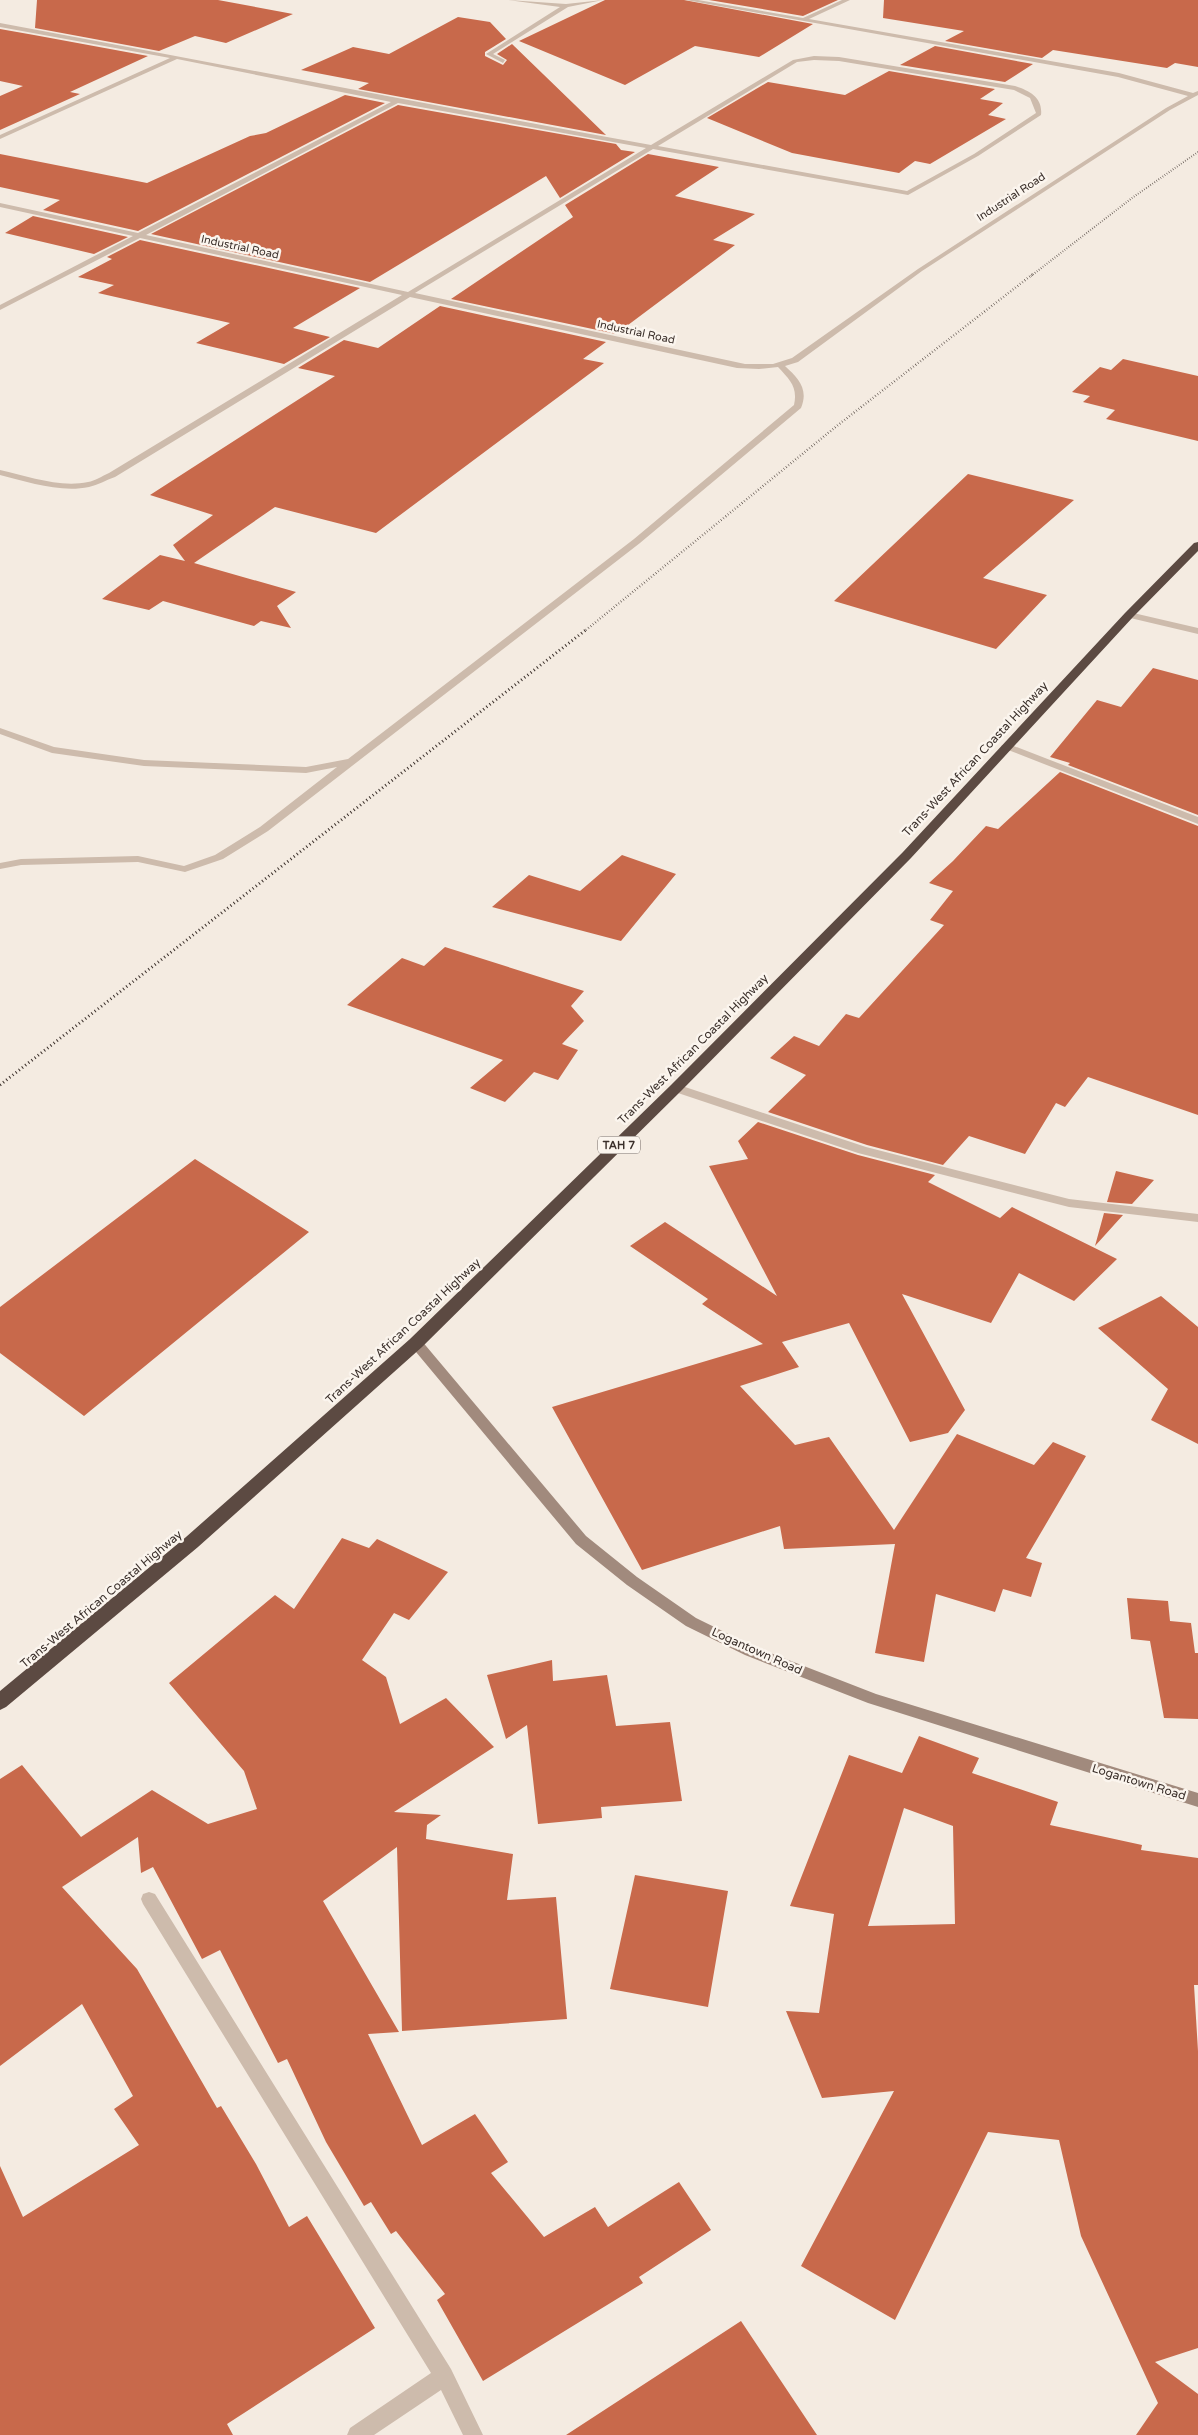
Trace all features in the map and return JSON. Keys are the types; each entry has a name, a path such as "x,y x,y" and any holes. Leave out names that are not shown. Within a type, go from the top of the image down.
{"highway":[{"name":"Trans-West African Coastal Highway","path":"0,1702 192,1542 416,1343 676,1088 907,854 1129,614 1198,545"}],"street":[{"path":"511,0 566,6 600,0"},
{"path":"689,0 1119,75 1195,94"},
{"path":"805,19 847,0"},
{"path":"503,61 489,54 566,6"},
{"path":"0,25 176,57 397,101 651,147 908,192 976,155 1039,114 1037,101 1032,94 1015,88 839,59 814,58 795,61 651,147 408,293 112,475 87,485 61,485 32,481 0,472"},
{"path":"0,138 176,57"},
{"name":"Industrial Road","path":"0,205 737,366 762,368 781,366 796,360 920,270 1195,94"},
{"path":"0,308 397,101"},
{"path":"0,866 21,862 138,859 185,869 219,858 264,829 637,541 798,406 802,394 798,383 781,366"},
{"path":"1129,614 1198,631"},
{"path":"0,732 52,750 144,763 306,770 351,761"},
{"path":"1006,746 1198,821"},
{"path":"676,1088 862,1150 1069,1203 1159,1215 1198,1218"},
{"name":"Logantown Road","path":"416,1343 581,1540 632,1581 692,1622 750,1651 873,1698 1198,1800"},
{"path":"149,1899 444,2376 473,2435"},
{"path":"357,2435 444,2376"}],"building":[{"path":"37,0 218,0 293,14 226,43 195,36 159,51 35,28"},
{"path":"605,0 684,0 813,24 759,57 695,46 625,85 519,41"},
{"path":"709,0 838,0 803,16"},
{"path":"884,0 1198,0 1198,67 1175,63 1167,68 1053,50 1042,58 945,41 964,31 883,18"},
{"path":"458,17 490,22 506,39 485,52 485,56 503,65 507,60 497,54 512,44 606,135 358,89 369,83 301,70 353,47 389,54"},
{"path":"0,29 148,56 70,92 80,94 0,130 0,96 23,86 0,81"},
{"path":"935,46 1033,64 1005,82 900,65"},
{"path":"889,71 995,89 980,99 1003,103 988,115 1006,119 930,164 915,161 899,173 792,153 707,118 768,82 845,95"},
{"path":"345,95 385,103 138,231 43,210 60,200 0,187 0,154 147,183 250,136 266,133"},
{"path":"398,105 616,144 621,150 635,152 560,198 546,176 370,282 151,234"},
{"path":"648,154 719,167 675,196 755,214 713,240 735,245 616,334 451,299 573,217 565,205"},
{"path":"33,216 128,237 94,254 5,233"},
{"path":"140,240 360,288 293,328 330,337 284,364 196,343 230,323 98,293 114,285 78,277 112,259 107,257"},
{"path":"440,306 606,342 583,359 604,363 376,533 275,507 194,563 296,592 277,606 291,628 261,621 254,626 163,601 149,610 102,599 160,555 185,561 173,545 213,515 150,495 335,376 298,368 344,340 378,348"},
{"path":"1123,359 1198,376 1198,441 1106,419 1115,410 1083,402 1090,396 1072,392 1100,367 1111,370"},
{"path":"968,474 1074,500 983,578 1047,595 996,649 834,601"},
{"path":"1153,668 1198,680 1198,815 1068,765 1070,763 1050,757 1097,700 1121,707"},
{"path":"1060,772 1198,826 1198,1115 1088,1077 1065,1107 1056,1103 1025,1154 969,1136 943,1165 867,1145 768,1112 806,1075 770,1058 794,1036 819,1046 846,1014 859,1018 944,925 930,920 953,891 929,883 986,826 998,829"},
{"path":"622,855 676,874 621,941 492,907 529,875 580,891"},
{"path":"445,947 584,991 571,1006 584,1021 562,1044 578,1050 558,1080 534,1072 505,1102 470,1088 503,1060 347,1005 402,958 424,966"},
{"path":"758,1122 858,1155 935,1175 928,1182 1000,1218 1012,1207 1117,1259 1074,1301 1019,1273 991,1323 902,1294 965,1410 948,1433 910,1442 849,1323 782,1342 799,1367 740,1386 795,1445 829,1437 894,1530 957,1434 1034,1465 1053,1442 1086,1456 1026,1558 1042,1563 1031,1597 1003,1589 995,1612 936,1594 924,1662 875,1653 895,1544 784,1549 780,1526 642,1570 552,1407 763,1344 702,1304 708,1299 630,1246 665,1222 777,1296 709,1166 748,1159 738,1141"},
{"path":"195,1159 309,1232 84,1416 0,1353 0,1307"},
{"path":"1116,1171 1154,1180 1132,1204 1107,1202"},
{"path":"1104,1213 1123,1215 1095,1246"},
{"path":"1161,1296 1198,1327 1198,1444 1151,1420 1168,1389 1098,1328"},
{"path":"342,1538 369,1548 377,1539 448,1572 409,1620 394,1613 362,1660 386,1677 400,1724 446,1698 494,1747 394,1812 441,1815 427,1825 426,1839 513,1854 507,1900 556,1897 567,2019 402,2031 397,1847 323,1901 399,2032 368,2034 422,2145 475,2114 508,2162 491,2173 544,2237 595,2207 608,2227 679,2182 711,2230 639,2277 643,2283 483,2381 437,2300 445,2294 396,2231 391,2234 371,2202 364,2206 326,2142 287,2059 278,2063 220,1950 202,1959 153,1867 141,1873 138,1837 62,1887 137,1969 217,2108 221,2106 256,2164 289,2227 307,2216 375,2328 227,2424 233,2435 0,2435 0,2166 23,2217 139,2145 114,2109 133,2096 82,2004 0,2066 0,1779 22,1765 81,1837 152,1790 208,1824 257,1809 244,1771 169,1683 275,1595 294,1609"},
{"path":"1127,1598 1168,1601 1170,1621 1191,1623 1195,1653 1198,1653 1198,1719 1164,1718 1150,1641 1131,1639"},
{"path":"552,1660 553,1681 607,1675 616,1726 670,1722 682,1801 601,1807 602,1818 538,1824 527,1725 506,1739 487,1675"},
{"path":"919,1736 979,1758 972,1773 1058,1802 1050,1825 1142,1845 1141,1850 1198,1858 1198,1985 1194,1985 1198,2051 1198,2348 1155,2362 1198,2394 1198,2435 1136,2435 1158,2403 1081,2236 1059,2140 988,2132 895,2320 801,2266 894,2091 822,2098 786,2011 819,2013 834,1914 790,1906 849,1755 902,1773","holes":["904,1808 953,1826 955,1924 868,1926"]},
{"path":"635,1875 728,1891 708,2007 610,1989"},
{"path":"741,2321 817,2435 566,2435"}],"railway":[{"path":"1031,276 1132,198 1198,152"},
{"path":"586,630 838,425 1033,274"},
{"path":"0,1085 587,629"}]}
